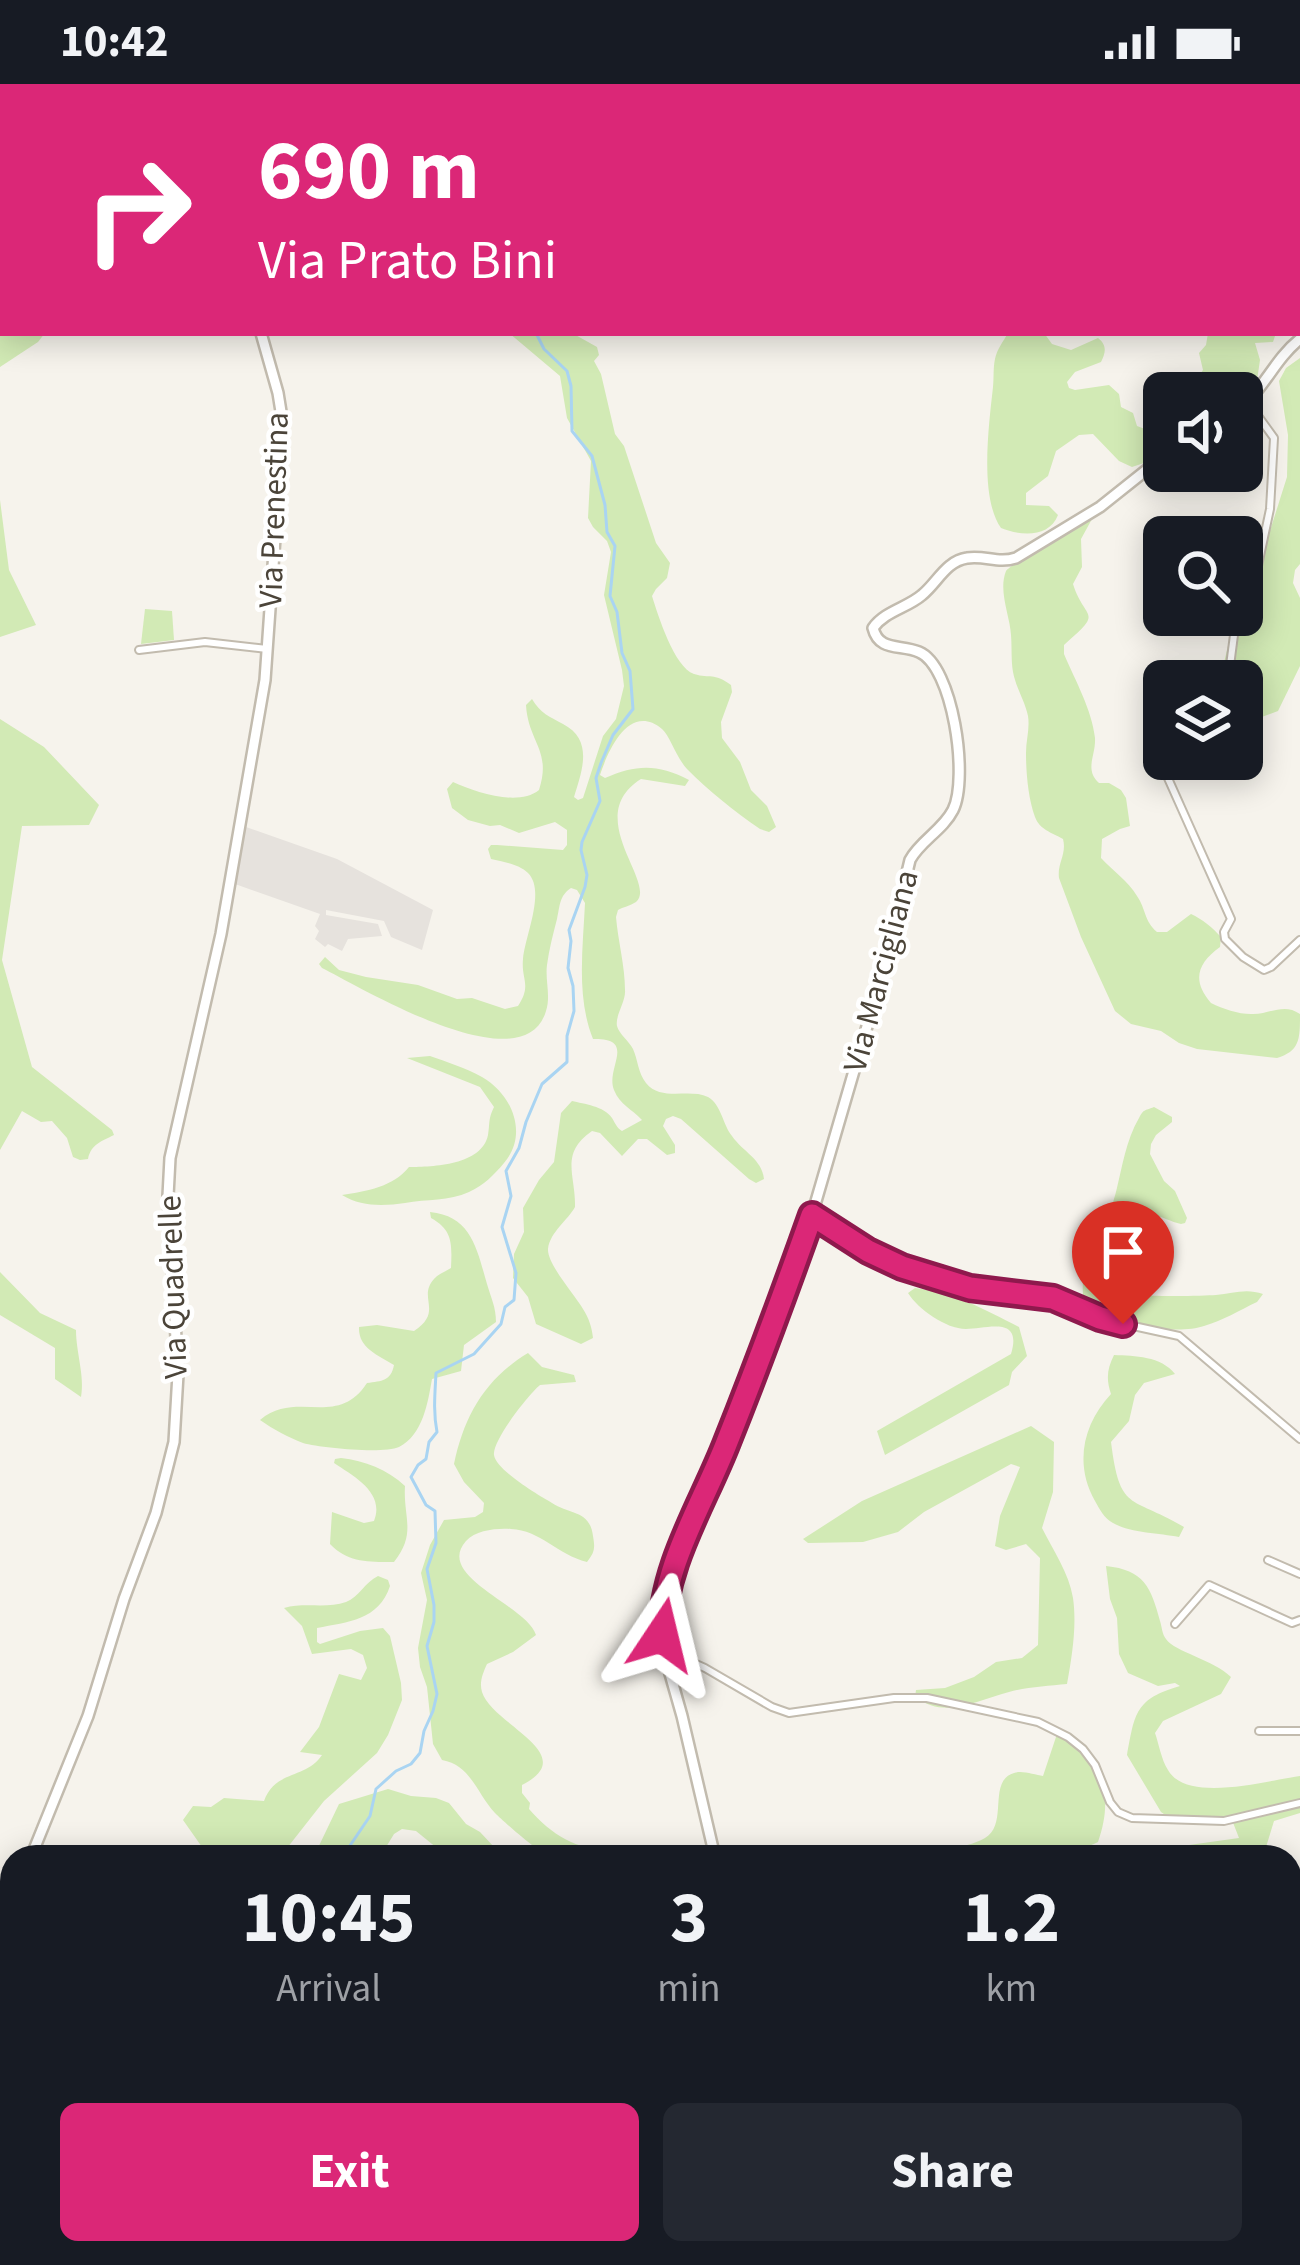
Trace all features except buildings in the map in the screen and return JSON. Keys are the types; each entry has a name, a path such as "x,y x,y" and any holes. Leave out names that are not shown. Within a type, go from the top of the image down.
{"street":[{"name":"Via Prenestina","path":"262,336 283,424 262,695"},
{"path":"1263,380 1300,338"},
{"path":"1231,660 1234,635 1249,608 1268,527 1275,446 1263,424"},
{"name":"Via Marcigliana","path":"812,1215 884,968 907,868 916,850 951,813 959,782 957,731 935,667 919,652 881,643 874,625 923,595 961,559 1004,562 1016,558 1095,511 1143,473"},
{"path":"139,650 205,642 267,649"},
{"name":"Via Quadrelle","path":"36,1845 88,1716 173,1449 178,1374 170,1158 221,934 262,695"},
{"path":"1168,780 1231,920 1225,940 1264,970 1300,940"},
{"path":"712,1845 663,1649 662,1616 681,1549 726,1445 812,1215 868,1251 913,1270 981,1290 1053,1298 1106,1320 1177,1334 1300,1439"},
{"path":"1268,1560 1300,1574"},
{"path":"1175,1624 1208,1585 1292,1623 1300,1621"},
{"path":"663,1649 786,1713 928,1698 1043,1724 1083,1748 1110,1802 1129,1817 1222,1821 1300,1803"},
{"path":"1259,1731 1300,1732"}],"shaded area":[{"path":"243,821 246,827 337,859 433,910 422,950 391,937 384,921 326,910 326,915 378,924 382,936 348,939 342,951 328,944 325,947 315,939 320,914 235,884"}],"green space":[{"path":"0,336 43,336 38,342 0,367"},
{"path":"513,336 577,336 597,347 599,355 594,361 615,434 624,446 656,543 670,563 667,578 652,596 663,627 687,669 731,685 721,722 722,738 776,827 769,832 760,829 722,800 687,769 665,732 650,722 640,721 622,733 600,775 605,778 647,768 689,780 685,786 641,779 624,794 618,812 619,830 640,893 616,917 625,990 617,1026 633,1049 646,1083 659,1092 712,1100 732,1136 760,1166 764,1179 756,1183 749,1179 673,1116 663,1126 675,1153 667,1155 647,1139 638,1139 622,1156 600,1133 592,1131 582,1140 572,1157 575,1207 548,1249 590,1323 593,1338 581,1344 536,1324 528,1297 513,1278 514,1254 524,1232 523,1208 554,1162 561,1113 572,1101 604,1111 622,1131 642,1120 614,1090 614,1043 593,1039 588,1023 582,972 585,903 577,890 571,888 562,898 547,965 546,1011 532,1032 507,1039 441,1025 319,964 325,957 339,970 505,1009 518,1006 522,999 533,881 516,865 491,859 488,849 497,845 563,850 567,830 555,822 519,833 468,820 452,808 447,789 453,782 508,798 539,790 543,765 526,705 532,699 579,738 583,757 574,797 583,798 603,736 616,719 624,686 604,595 611,552 588,518 591,461 567,418 560,376"},
{"path":"1006,336 1046,336 1052,344 1071,350 1098,338 1105,349 1101,362 1075,372 1067,382 1069,388 1109,385 1119,394 1121,407 1133,413 1137,426 1143,428 1143,463 1132,467 1119,461 1093,434 1079,435 1056,451 1048,476 1026,493 1026,505 1049,506 1058,515 1054,522 1034,533 1001,528 990,498 987,460 994,366"},
{"path":"1208,336 1275,336 1273,342 1255,343 1258,372 1202,372 1199,353"},
{"path":"1300,358 1300,564 1293,583 1300,598 1300,666 1278,711 1263,717 1263,660 1225,660 1230,636 1263,636 1263,558 1287,477 1288,435 1279,381"},
{"path":"0,500 9,570 36,625 0,637"},
{"path":"1092,519 1081,539 1082,567 1073,584 1088,620 1064,645 1064,654 1093,727 1092,773 1099,783 1109,783 1126,798 1130,826 1102,839 1101,858 1133,891 1157,932 1167,932 1191,914 1221,937 1220,947 1200,972 1201,987 1211,1003 1246,1014 1282,1009 1300,1014 1297,1043 1277,1058 1197,1049 1161,1031 1131,1024 1115,1011 1059,878 1063,839 1043,828 1035,817 1026,768 1028,716 1013,672 1004,579 1019,561"},
{"path":"145,609 172,611 174,640 141,644"},
{"path":"0,719 44,747 99,805 89,825 22,826 2,960 32,1067 112,1130 114,1135 94,1146 88,1159 73,1157 67,1138 52,1121 41,1122 22,1111 0,1150"},
{"path":"430,1056 476,1074 502,1094 516,1128 511,1152 484,1183 454,1197 381,1205 342,1195 387,1184 409,1167 467,1158 484,1145 494,1107 480,1087 407,1058"},
{"path":"1154,1107 1172,1117 1172,1122 1156,1135 1150,1154 1187,1218 1181,1224 1145,1215 1117,1227 1108,1245 1113,1285 1119,1291 1151,1296 1263,1294 1231,1315 1191,1329 1124,1322 1084,1302 1084,1273 1112,1206 1131,1135 1142,1113"},
{"path":"430,1212 455,1220 470,1237 496,1322 464,1345 461,1371 432,1379 414,1435 391,1449 337,1448 303,1443 260,1420 288,1408 343,1404 367,1383 391,1374 394,1365 365,1346 359,1327 414,1331 423,1324 429,1311 429,1286 451,1268 447,1233"},
{"path":"0,1272 40,1313 76,1330 81,1397 55,1379 55,1348 0,1315"},
{"path":"915,1288 956,1298 1019,1327 1027,1356 1012,1372 1009,1385 885,1455 877,1431 1011,1354 1012,1334 1007,1329 966,1329 941,1322 908,1293"},
{"path":"528,1353 542,1367 574,1375 576,1382 540,1385 505,1429 495,1448 496,1461 518,1482 588,1522 593,1553 587,1562 531,1534 505,1529 475,1534 459,1554 472,1579 517,1613 536,1635 487,1664 482,1692 539,1751 543,1762 538,1773 522,1785 529,1809 566,1839 582,1845 533,1845 495,1813 460,1768 442,1760 433,1744 420,1667 418,1648 427,1600 421,1573 430,1545 444,1520 483,1512 484,1503 454,1464 464,1430 488,1387"},
{"path":"1114,1355 1155,1360 1175,1374 1144,1383 1135,1395 1129,1421 1111,1442 1124,1492 1184,1527 1179,1537 1113,1523 1089,1487 1085,1445 1094,1418 1111,1394 1108,1374"},
{"path":"1031,1426 1054,1442 1053,1492 1042,1528 1073,1598 1067,1684 1016,1690 950,1708 927,1704 915,1697 916,1690 945,1688 996,1662 1022,1658 1038,1645 1040,1558 1026,1544 1006,1550 995,1546 1000,1516 1020,1467 1011,1464 924,1512 898,1532 863,1542 808,1543 803,1539 862,1501"},
{"path":"341,1458 375,1467 405,1486 407,1534 394,1562 352,1558 330,1544 332,1512 364,1523 374,1521 376,1511 366,1487 334,1463"},
{"path":"1106,1566 1137,1576 1153,1599 1171,1644 1231,1677 1221,1694 1163,1721 1155,1733 1168,1770 1178,1780 1210,1788 1300,1776 1300,1813 1274,1821 1267,1845 1189,1845 1239,1838 1232,1820 1174,1821 1161,1812 1127,1755 1132,1728 1146,1702 1180,1686 1158,1686 1128,1673 1119,1654 1117,1618"},
{"path":"378,1576 388,1580 390,1586 378,1606 361,1618 317,1628 317,1642 383,1628 390,1636 402,1700 377,1753 324,1801 289,1845 201,1845 183,1820 193,1806 211,1807 224,1798 264,1801 275,1784 315,1763 322,1755 300,1752 319,1727 339,1674 361,1680 367,1668 363,1655 351,1649 312,1654 302,1626 284,1608 346,1602"},
{"path":"1058,1731 1084,1754 1100,1779 1105,1807 1098,1842 967,1845 992,1832 1006,1778 1021,1772 1043,1776"},
{"path":"388,1789 436,1798 449,1803 492,1845 433,1845 416,1831 402,1829 387,1845 319,1845 339,1804"}],"waterway":[{"path":"350,1845 370,1816 376,1789 420,1753 433,1711 437,1694 427,1646 434,1605 427,1569 436,1543 435,1511 426,1505 411,1477 426,1459 429,1442 437,1432 436,1373 474,1354 501,1324 505,1307 514,1300 516,1273 502,1227 511,1196 506,1171 542,1084 567,1062 574,1011 569,930 587,875 582,842 600,801 596,778 601,763 613,735 633,709 630,671 610,596 615,546 607,532 605,505 592,456 572,431 567,371 538,336"}],"route":[{"path":"662,1635 664,1608 681,1549 726,1445 812,1215 902,1267 970,1288 1038,1294 1123,1324"}]}
